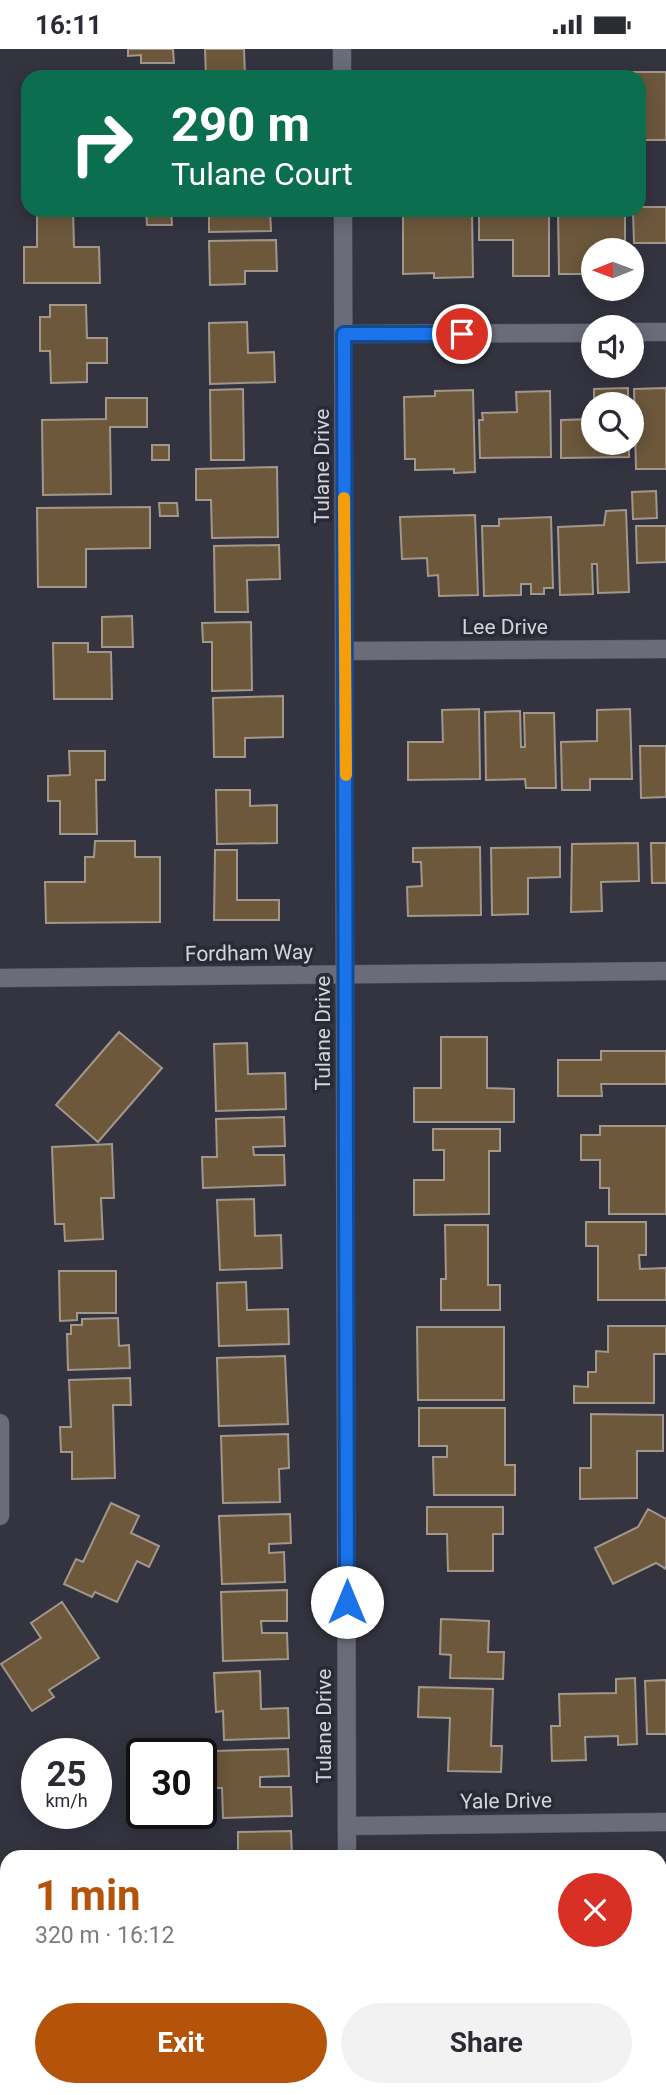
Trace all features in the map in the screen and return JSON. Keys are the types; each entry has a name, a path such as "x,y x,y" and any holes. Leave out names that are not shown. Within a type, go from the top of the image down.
{"street":[{"path":"342,49 342,70"},
{"name":"Tulane Drive","path":"343,217 347,1850"},
{"path":"644,333 666,332"},
{"path":"344,334 581,333"},
{"name":"Lee Drive","path":"345,651 666,649"},
{"name":"Fordham Way","path":"0,978 666,971"},
{"path":"0,1423 0,1516"},
{"name":"Yale Drive","path":"347,1826 666,1822"}],"building":[{"path":"128,49 173,49 174,63 141,63 141,55 128,56"},
{"path":"205,49 244,49 245,70 206,70"},
{"path":"646,72 666,72 666,140 646,140"},
{"path":"646,207 666,207 666,243 644,243 644,238 634,238 633,217 646,217"},
{"path":"37,217 73,217 74,247 99,247 100,283 24,283 24,247 37,247"},
{"path":"146,217 171,217 172,225 147,225"},
{"path":"209,217 270,217 271,231 209,232"},
{"path":"403,217 472,217 473,277 434,278 434,273 403,274"},
{"path":"479,217 549,217 549,276 513,276 513,240 479,240"},
{"path":"558,217 625,217 625,238 581,238 581,274 559,274"},
{"path":"276,240 277,271 245,271 245,284 210,285 209,241"},
{"path":"50,305 86,305 87,338 107,338 107,363 87,363 87,382 51,383 50,351 40,351 40,317 50,317"},
{"path":"247,322 248,353 274,352 275,382 210,384 209,323"},
{"path":"628,388 628,392 594,392 594,389"},
{"path":"666,388 666,469 636,469 636,455 644,455 644,392 634,392 634,389"},
{"path":"243,389 244,460 211,460 210,390"},
{"path":"473,390 475,472 454,473 454,469 415,470 415,459 405,459 404,397 435,396 435,391"},
{"path":"550,391 551,457 480,458 479,420 483,420 482,413 517,412 516,392"},
{"path":"106,398 147,398 147,427 110,427 111,494 43,495 42,420 106,419"},
{"path":"581,419 581,455 629,457 561,458 561,420"},
{"path":"152,445 169,445 169,460 152,460"},
{"path":"277,467 278,537 212,538 211,500 196,500 196,469"},
{"path":"656,491 657,518 633,519 632,492"},
{"path":"159,503 177,503 178,516 160,516"},
{"path":"150,507 150,548 86,549 86,587 38,587 37,508"},
{"path":"626,510 629,592 598,593 597,564 592,564 593,594 560,595 558,527 604,525 606,511"},
{"path":"475,515 478,595 439,596 438,575 428,576 427,558 402,559 400,517"},
{"path":"551,517 553,588 544,588 544,594 531,594 531,584 521,584 521,595 484,596 482,526 499,526 499,519"},
{"path":"636,526 666,526 666,562 637,563"},
{"path":"279,545 280,579 247,580 248,612 215,612 214,546"},
{"path":"132,616 133,647 102,647 102,617"},
{"path":"251,622 252,690 212,691 212,642 203,642 202,623"},
{"path":"53,643 88,643 88,652 111,652 112,699 54,699"},
{"path":"283,696 283,737 245,738 245,757 214,757 213,698"},
{"path":"479,709 480,779 408,780 408,742 443,742 442,710"},
{"path":"630,709 632,779 590,779 590,790 562,790 561,742 597,741 597,710"},
{"path":"520,711 521,747 525,747 524,713 554,713 556,788 526,788 525,779 486,780 485,712"},
{"path":"640,746 666,746 666,797 641,798"},
{"path":"69,751 105,751 105,780 96,780 97,834 60,834 60,801 48,801 48,776 70,775"},
{"path":"216,790 250,790 250,806 277,805 277,843 217,844"},
{"path":"95,841 135,841 135,857 160,857 160,922 46,923 45,882 85,882 85,857 94,857"},
{"path":"638,843 639,881 601,882 602,911 571,912 572,844"},
{"path":"651,843 666,843 666,883 652,883"},
{"path":"480,847 481,915 408,916 407,887 422,886 421,862 413,862 413,848"},
{"path":"560,847 560,877 528,878 528,914 492,915 491,848"},
{"path":"215,850 237,850 237,900 279,900 279,920 214,920"},
{"path":"119,1032 162,1068 98,1142 56,1105"},
{"path":"441,1037 487,1037 487,1088 514,1089 514,1122 414,1122 414,1088 441,1088"},
{"path":"247,1043 248,1074 285,1073 286,1109 216,1111 214,1044"},
{"path":"601,1051 666,1051 666,1084 601,1084 602,1096 558,1096 558,1060 601,1060"},
{"path":"284,1117 285,1146 253,1147 254,1155 284,1155 285,1185 203,1188 202,1157 217,1157 216,1119"},
{"path":"600,1126 666,1126 666,1214 609,1214 609,1188 600,1188 600,1160 581,1160 581,1135 600,1135"},
{"path":"433,1129 500,1129 500,1151 489,1151 489,1214 414,1215 414,1180 444,1180 444,1150 433,1150"},
{"path":"112,1144 114,1198 101,1198 103,1239 65,1241 64,1224 55,1224 52,1147"},
{"path":"254,1199 255,1236 281,1235 282,1268 220,1270 217,1200"},
{"path":"586,1222 646,1222 646,1255 639,1255 640,1269 666,1268 666,1300 598,1300 598,1246 586,1246"},
{"path":"445,1225 488,1225 488,1285 500,1285 500,1310 441,1310 441,1279 446,1279"},
{"path":"59,1271 116,1271 116,1313 77,1313 77,1320 60,1321"},
{"path":"246,1282 247,1310 288,1309 289,1344 219,1346 217,1283"},
{"path":"118,1318 119,1346 129,1345 130,1368 68,1370 67,1334 71,1334 71,1325 82,1325 82,1319"},
{"path":"608,1326 666,1326 666,1354 654,1354 654,1403 574,1403 574,1386 588,1387 588,1372 596,1372 596,1351 608,1352"},
{"path":"417,1327 504,1327 504,1400 418,1400"},
{"path":"285,1356 288,1424 219,1426 217,1358"},
{"path":"130,1378 131,1405 113,1405 115,1478 72,1479 72,1452 61,1452 60,1427 71,1427 69,1380"},
{"path":"419,1408 505,1408 505,1465 515,1465 515,1495 434,1495 433,1457 447,1457 447,1446 419,1446"},
{"path":"591,1414 663,1415 663,1451 637,1451 637,1498 580,1499 580,1468 591,1468"},
{"path":"288,1434 289,1468 279,1469 280,1502 223,1503 221,1436"},
{"path":"111,1503 139,1516 131,1533 159,1546 149,1567 137,1561 117,1602 95,1592 92,1597 64,1584 76,1559 83,1562"},
{"path":"427,1507 503,1507 503,1534 493,1534 493,1571 448,1571 447,1534 427,1534"},
{"path":"648,1509 666,1519 666,1569 656,1563 613,1584 595,1548 638,1527"},
{"path":"290,1514 291,1543 269,1544 269,1553 284,1552 285,1582 222,1584 219,1516"},
{"path":"287,1590 287,1621 261,1621 262,1633 287,1633 288,1659 223,1661 221,1592"},
{"path":"62,1602 99,1658 49,1690 54,1697 32,1711 1,1664 41,1638 31,1623"},
{"path":"441,1619 489,1621 488,1652 504,1652 503,1679 450,1678 451,1655 440,1654"},
{"path":"260,1671 261,1709 288,1708 289,1738 224,1740 223,1711 216,1712 214,1673"},
{"path":"635,1678 637,1744 618,1745 618,1736 585,1737 586,1760 552,1761 551,1726 560,1726 559,1694 616,1693 616,1679"},
{"path":"666,1680 666,1734 647,1734 645,1681"},
{"path":"419,1687 493,1689 491,1746 502,1746 501,1772 448,1771 450,1718 418,1717"},
{"path":"288,1749 289,1776 260,1777 260,1787 291,1787 292,1816 223,1818 222,1788 217,1788 217,1751"},
{"path":"291,1831 292,1850 238,1850 238,1832"}],"slow traffic":[{"path":"344,498 346,775"}],"route":[{"path":"347,1602 344,334 462,334"}]}
